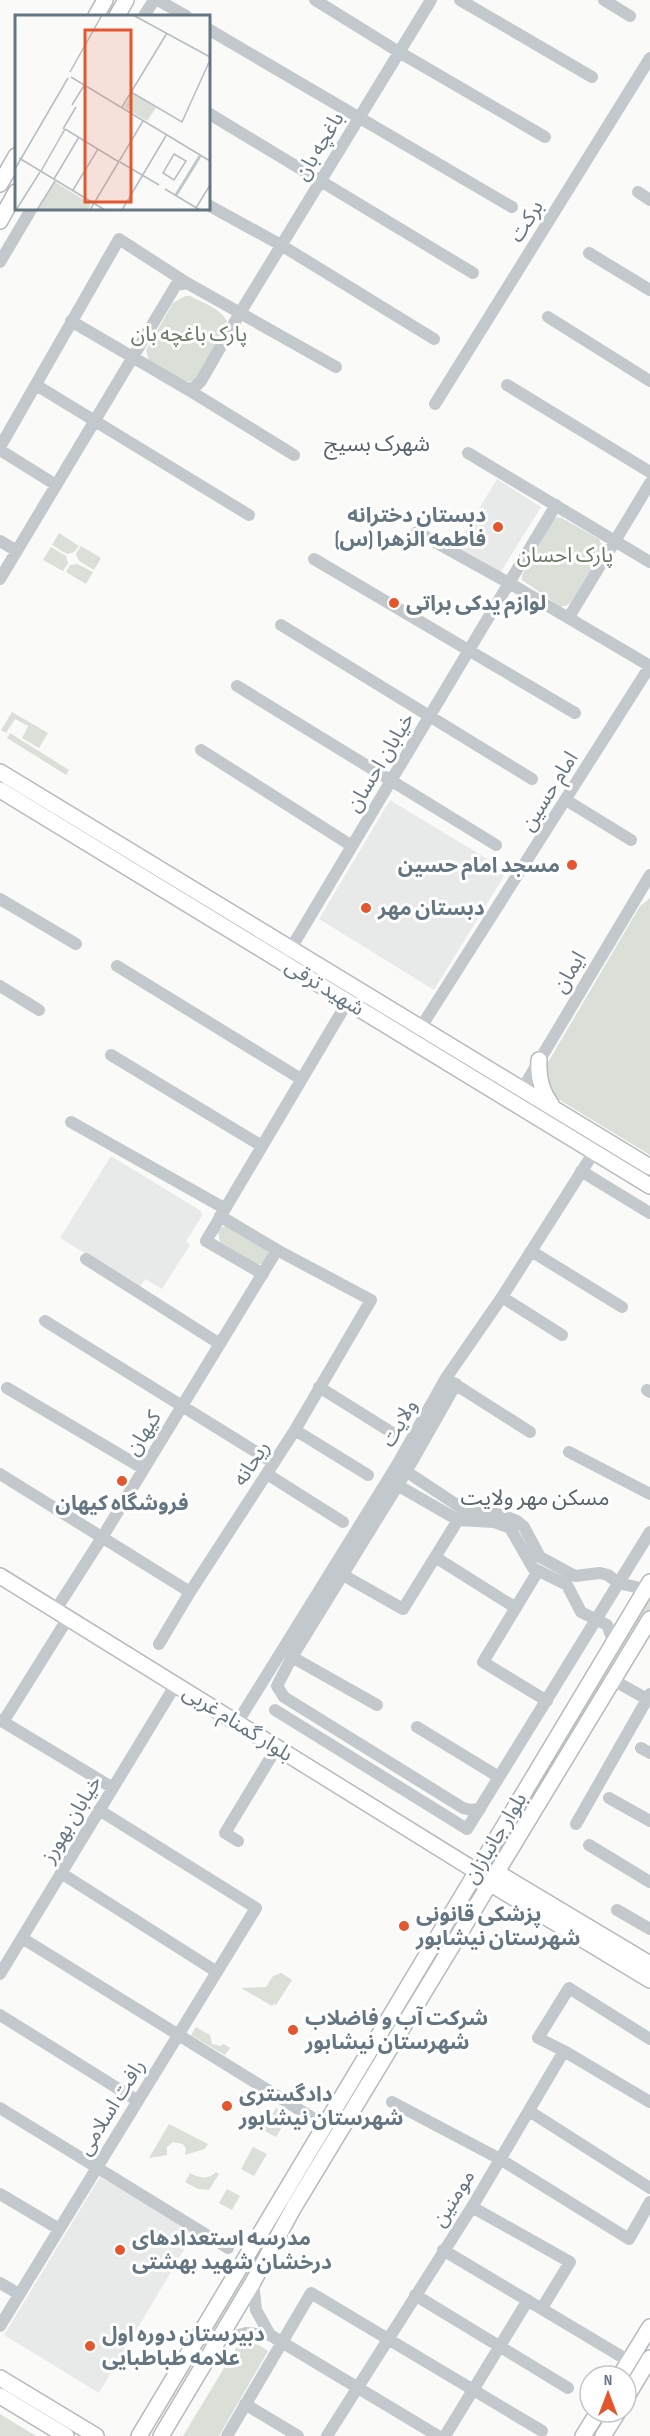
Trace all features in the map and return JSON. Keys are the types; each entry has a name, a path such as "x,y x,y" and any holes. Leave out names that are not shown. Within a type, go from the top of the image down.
{"main road":[{"path":"97,15 105,0"},
{"path":"118,15 126,0"},
{"path":"0,184 15,158"},
{"path":"0,221 15,194"},
{"name":"شهید ترقی","path":"0,772 287,955 348,1001 650,1186"},
{"name":"شهید ترقی","path":"0,790 287,955 421,1027 650,1167"},
{"path":"539,1060 538,1070 542,1090 555,1109"},
{"name":"بلوار گمنام غربی","path":"0,1576 476,1870"},
{"name":"بلوار جانبازان","path":"139,2436 613,1640 648,1585"},
{"name":"بلوار جانبازان","path":"161,2436 253,2282 299,2199 433,1979 501,1882 558,1772 650,1619"},
{"path":"541,1762 558,1772"},
{"path":"501,1882 650,1964"},
{"path":"501,1882 650,1980"},
{"path":"417,1970 419,1977 425,1981 433,1979"},
{"path":"627,2364 650,2327"},
{"path":"629,2361 648,2367 638,2381"},
{"path":"0,2378 96,2436"},
{"path":"0,2396 62,2434 67,2418"}],"street":[{"path":"145,15 156,0 184,15"},
{"path":"315,0 545,137"},
{"name":"باغچه بان","path":"187,389 195,387 201,381 431,0"},
{"path":"460,0 592,77"},
{"path":"604,0 630,16"},
{"path":"210,30 512,207"},
{"name":"برکت","path":"435,404 650,58"},
{"path":"210,114 473,273"},
{"path":"638,192 650,200"},
{"path":"210,206 281,245 434,339"},
{"path":"0,262 31,210"},
{"path":"56,485 0,449 70,321 119,238 187,283 336,367"},
{"path":"590,253 650,290"},
{"path":"0,579 176,285 187,283"},
{"path":"548,317 650,381"},
{"path":"70,321 294,455"},
{"path":"36,385 249,515"},
{"path":"507,385 650,471"},
{"path":"468,453 650,562"},
{"path":"569,617 650,483"},
{"name":"خیابان احسان","path":"287,955 556,505"},
{"path":"417,532 569,617 650,666"},
{"path":"0,540 17,551"},
{"path":"314,559 575,713"},
{"path":"280,625 531,779"},
{"name":"امام حسین","path":"421,1027 650,666"},
{"path":"237,686 495,845"},
{"path":"201,750 352,846"},
{"path":"566,800 631,840"},
{"name":"ایمان","path":"524,1088 650,876"},
{"path":"0,899 76,944"},
{"path":"117,966 301,1079"},
{"path":"0,986 39,1010"},
{"path":"263,1274 206,1241 348,1001"},
{"path":"111,1055 262,1146"},
{"path":"71,1122 222,1212 277,1250"},
{"name":"ولایت","path":"237,1723 402,1469 451,1381 594,1152"},
{"path":"581,1171 650,1213"},
{"name":"کیهان","path":"1,1721 103,1536 277,1250"},
{"name":"ریحانه","path":"159,1644 295,1430 371,1300 277,1250"},
{"path":"531,1251 622,1307"},
{"path":"86,1259 220,1344"},
{"path":"502,1297 562,1335"},
{"path":"45,1322 274,1463"},
{"path":"451,1381 530,1432"},
{"path":"8,1388 144,1469"},
{"path":"318,1388 391,1432"},
{"path":"295,1430 368,1474"},
{"path":"569,1452 650,1494"},
{"path":"402,1469 461,1515 502,1515 517,1521 524,1527 540,1557 575,1576 600,1573 608,1575 618,1583 648,1585"},
{"path":"0,1474 190,1592"},
{"path":"267,1474 343,1522"},
{"path":"480,1809 463,1808 284,1697 278,1691 278,1681 343,1575 393,1483 461,1515 502,1524 510,1528 526,1552 533,1568 567,1586 581,1612 607,1625 613,1640"},
{"path":"343,1575 403,1609 461,1515"},
{"path":"275,1710 467,1829 650,1532"},
{"path":"435,1557 516,1608"},
{"path":"538,1571 483,1662 547,1701"},
{"path":"292,1657 377,1705"},
{"path":"576,1824 648,1696 613,1680"},
{"name":"خیابان بهورز","path":"0,1974 176,1684"},
{"path":"1,1721 113,1788"},
{"path":"417,1727 499,1778"},
{"path":"238,1841 225,1833 277,1747"},
{"path":"609,1798 650,1821"},
{"name":"رافت اسلامی","path":"0,2326 256,1908 99,1810"},
{"path":"589,1845 650,1882"},
{"path":"61,1873 217,1972"},
{"path":"617,1910 650,1929"},
{"path":"22,1938 324,2125"},
{"path":"650,2039 569,1988 538,2038 650,2102"},
{"path":"0,2015 138,2101"},
{"name":"مومنین","path":"327,2436 472,2206 564,2052"},
{"path":"393,2102 500,2159 629,2239 650,2202"},
{"path":"0,2108 228,2248"},
{"path":"529,2111 650,2188"},
{"path":"0,2194 59,2229"},
{"path":"472,2206 570,2262 542,2308"},
{"path":"443,2250 629,2361"},
{"path":"253,2282 256,2310 270,2335"},
{"path":"0,2283 19,2294"},
{"path":"227,2436 311,2293 542,2431"},
{"path":"415,2295 568,2388"},
{"path":"445,2436 528,2300"},
{"path":"217,2341 246,2333 270,2335 438,2436"},
{"path":"245,2404 298,2436"}],"shaded area":[{"name":"دبستان دخترانه فاطمه الزهرا (س)","path":"497,479 541,507 500,573 456,547"},
{"path":"390,800 507,871 434,990 319,919"},
{"path":"111,1156 201,1211 202,1216 186,1241 190,1245 162,1289 145,1279 140,1287 60,1238"},
{"path":"100,2177 194,2233 99,2393 4,2335"}],"green space":[{"name":"پارک باغچه بان","path":"185,296 190,296 218,311 228,325 195,381 184,382 149,361 146,350 173,303"},
{"name":"پارک احسان","path":"557,517 599,539 602,545 601,552 571,602 566,606 560,606 522,580 522,575 552,521"},
{"path":"59,533 79,546 74,552 67,554 52,545"},
{"path":"81,546 101,558 94,570 79,561 76,554"},
{"path":"51,547 66,556 68,563 63,571 43,560"},
{"path":"77,564 93,572 86,584 66,572 70,565"},
{"path":"12,712 48,733 39,748 22,738 28,726 15,719 6,733 1,730"},
{"path":"10,733 69,770 66,775 7,738"},
{"path":"650,898 650,1155 548,1093 544,1069 640,906"},
{"path":"300,961 650,1173 650,1179 296,962"},
{"path":"228,1225 270,1253 264,1264 257,1264 220,1242 218,1232 220,1228"},
{"path":"650,1595 650,1612 554,1764 564,1746 566,1734"},
{"path":"544,1772 546,1776 536,1793 534,1804 502,1854 498,1851"},
{"path":"281,1973 292,1980 276,2005 272,2006 241,1988 266,1987 273,1976"},
{"path":"417,1980 423,1986 149,2436 144,2436"},
{"path":"196,2027 210,2035 212,2044 220,2046 224,2044 230,2048 225,2055 191,2035"},
{"path":"276,2108 289,2115 276,2137 263,2130"},
{"path":"169,2124 208,2144 205,2149 185,2155 186,2149 183,2144 173,2142 167,2147 167,2155 149,2158"},
{"path":"253,2147 267,2154 254,2176 241,2169"},
{"path":"216,2172 219,2174 209,2190 198,2189 185,2182 190,2173 203,2177"},
{"path":"227,2189 240,2196 232,2210 219,2203"},
{"path":"247,2342 259,2345 268,2351 219,2436 183,2436 238,2345"},
{"path":"0,2414 36,2436 0,2436"}],"place":[{"name":"دبستان دخترانه فاطمه الزهرا (س)","path":"498,527"},
{"name":"لوازم یدکی براتی","path":"394,603"},
{"name":"مسجد امام حسین","path":"572,865"},
{"name":"دبستان مهر","path":"366,908"},
{"name":"فروشگاه کیهان","path":"122,1481"},
{"name":"پزشکی قانونی شهرستان نیشابور","path":"404,1926"},
{"name":"شرکت آب و فاضلاب شهرستان نیشابور","path":"293,2030"},
{"name":"دادگستری شهرستان نیشابور","path":"227,2106"},
{"name":"مدرسه استعدادهای درخشان شهید بهشتی","path":"120,2250"},
{"name":"دبیرستان دوره اول علامه طباطبایی","path":"90,2346"}],"district":[{"name":"شهرک بسیج","path":"377,443"},
{"name":"مسکن مهر ولایت","path":"535,1497"}]}
